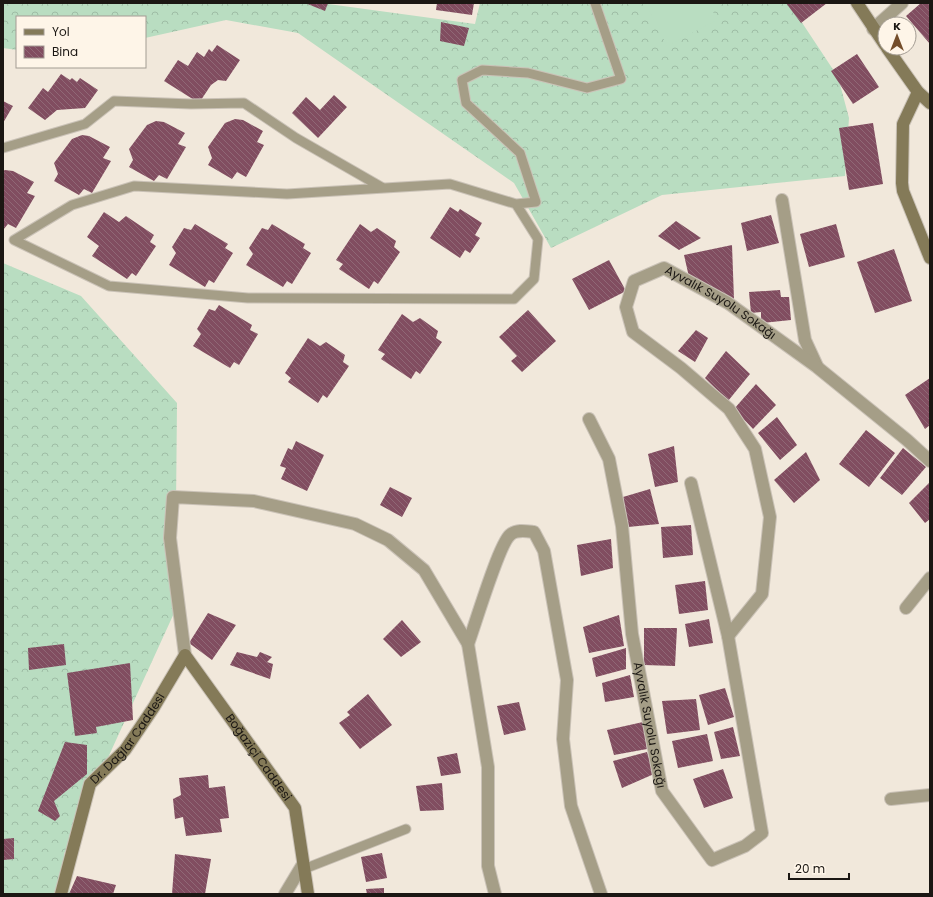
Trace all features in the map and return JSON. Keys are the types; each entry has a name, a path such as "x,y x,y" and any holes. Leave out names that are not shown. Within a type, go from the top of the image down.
{"street":[{"path":"857,3 877,34"},
{"path":"873,29 902,3"},
{"path":"893,56 918,92 930,103"},
{"path":"918,92 903,124 902,183 903,191 930,258"},
{"name":"Ayvalık Suyolu Sokağı","path":"782,200 806,340 817,367"},
{"name":"Ayvalık Suyolu Sokağı","path":"728,636 762,594 770,517 755,449 729,409 682,368 632,332 626,307 634,281 664,268 728,303 817,367 907,440 930,461"},
{"name":"Ayvalık Suyolu Sokağı","path":"589,419 609,460 619,511 632,634 662,791 712,860 745,846 762,833 728,636 691,483"},
{"path":"185,655 170,538 173,497 254,501 355,524 388,540 424,570 468,644 488,767 488,866 495,894"},
{"path":"468,644 501,549 510,534 521,530 534,532 544,551 567,680 563,739 571,806 601,894"},
{"path":"906,608 930,578"},
{"name":"Boğaziçi Caddesi","path":"185,655 295,808 308,894"},
{"name":"Dr. Dağlar Caddesi","path":"62,894 90,784 125,750 154,707 185,655"},
{"path":"891,799 930,795"},
{"path":"285,894 304,867"}],"lane":[{"path":"516,204 538,239 534,279 514,299 248,298 109,286 14,240 72,205 134,186 287,194 450,184 516,204 536,202 520,153 466,103 462,80 482,70 528,73 587,88 621,79 595,3"},
{"path":"3,148 85,124 114,101 191,104 244,103 296,138 383,188"},
{"path":"304,867 406,829"}],"green space":[{"path":"3,3 321,3 475,24 480,3 789,3 838,77 849,118 845,176 662,195 551,248 514,183 298,33 226,20 146,38 146,16 16,16 16,50 3,48"},
{"path":"645,3 709,3 717,20 667,46"},
{"path":"3,263 81,296 177,403 175,611 64,854 70,894 3,894"}],"building":[{"path":"305,3 328,3 325,11"},
{"path":"437,3 474,3 472,15 436,10"},
{"path":"786,3 827,3 801,23"},
{"path":"921,3 930,3 930,44 917,29 917,16 906,16"},
{"path":"441,22 469,28 464,46 440,41"},
{"path":"217,45 240,60 226,81 218,80 211,85 199,103 164,81 178,60 188,66 197,52 204,57 209,49 212,52"},
{"path":"857,54 879,87 853,104 831,71"},
{"path":"61,74 70,80 72,78 77,82 80,78 98,90 85,108 57,110 45,120 28,108 43,88 48,92"},
{"path":"334,95 347,107 318,138 292,113 306,97 320,110"},
{"path":"3,101 13,106 3,123"},
{"path":"235,119 243,120 263,131 257,142 264,145 246,177 237,172 232,179 208,165 212,158 208,147 225,123"},
{"path":"156,121 164,122 185,133 178,144 186,147 167,179 159,175 154,181 129,167 133,160 129,149 147,125"},
{"path":"873,123 883,184 849,190 839,128"},
{"path":"82,135 89,136 110,147 103,158 111,161 92,193 84,189 79,195 54,181 58,174 54,163 72,139"},
{"path":"3,171 13,171 34,182 27,193 35,196 16,228 8,224 3,230"},
{"path":"450,207 458,212 460,209 482,223 475,235 480,238 470,253 465,250 460,258 430,238"},
{"path":"104,212 119,222 126,216 154,235 150,242 156,246 136,276 132,273 127,279 92,256 99,246 87,237"},
{"path":"771,215 779,243 747,251 741,223"},
{"path":"676,221 701,238 679,250 658,236"},
{"path":"195,224 228,244 225,248 233,253 214,283 209,280 205,287 169,265 176,253 172,247 184,228 191,230"},
{"path":"272,224 305,244 303,248 311,253 292,284 287,281 283,287 246,265 253,254 249,248 262,228 268,230"},
{"path":"360,224 371,232 377,228 396,241 394,247 400,252 378,284 374,281 369,289 339,269 343,264 336,260"},
{"path":"836,224 845,257 809,267 800,234"},
{"path":"732,245 734,299 689,277 684,255"},
{"path":"894,249 912,301 875,313 857,262"},
{"path":"609,260 626,291 589,310 572,279"},
{"path":"780,290 781,297 789,297 791,320 761,323 761,312 751,313 749,292"},
{"path":"219,305 252,325 250,330 258,334 239,365 234,362 230,368 193,346 201,334 197,329 209,309 215,311"},
{"path":"528,310 556,341 522,372 511,361 517,356 499,337"},
{"path":"402,314 413,322 420,318 438,331 436,338 442,342 420,374 416,371 411,379 381,359 385,354 378,350"},
{"path":"696,330 708,338 695,362 678,351"},
{"path":"308,338 320,346 326,342 345,355 343,362 349,366 327,398 323,395 318,403 288,382 291,378 285,373"},
{"path":"726,351 750,374 728,401 705,378"},
{"path":"930,378 930,425 925,429 905,395"},
{"path":"756,384 776,405 753,429 734,409"},
{"path":"777,417 797,445 780,460 758,433"},
{"path":"866,430 895,453 869,487 839,464"},
{"path":"296,441 324,455 307,491 281,479 286,468 280,466 288,448 292,450"},
{"path":"674,446 678,482 655,487 648,454"},
{"path":"903,448 926,467 902,495 880,478"},
{"path":"806,452 820,480 794,503 774,480"},
{"path":"930,482 930,519 925,523 909,503"},
{"path":"390,487 412,498 402,517 380,505"},
{"path":"650,489 659,524 628,527 623,497"},
{"path":"691,525 693,555 663,558 661,527"},
{"path":"611,539 613,568 581,576 577,545"},
{"path":"705,581 708,610 679,614 675,585"},
{"path":"208,613 236,625 212,660 189,643"},
{"path":"619,615 624,646 589,653 583,627"},
{"path":"709,619 713,643 689,647 685,624"},
{"path":"402,620 421,642 401,657 383,639"},
{"path":"644,628 677,628 675,666 644,665"},
{"path":"64,644 66,665 29,670 28,648"},
{"path":"626,648 626,669 596,677 592,658"},
{"path":"237,652 257,657 260,652 272,657 267,662 273,664 270,679 230,665"},
{"path":"130,663 133,720 96,727 97,733 75,736 67,673"},
{"path":"630,675 634,697 605,702 602,683"},
{"path":"725,688 734,717 708,725 699,695"},
{"path":"368,694 392,725 360,749 339,723 350,715 347,712"},
{"path":"696,699 700,730 667,734 662,701"},
{"path":"519,702 526,730 504,735 497,706"},
{"path":"643,722 647,749 614,755 607,730"},
{"path":"733,727 740,756 721,759 714,732"},
{"path":"707,734 713,761 678,768 672,741"},
{"path":"65,742 87,745 87,774 54,801 60,816 55,821 38,811"},
{"path":"647,752 654,774 622,788 613,761"},
{"path":"457,753 461,773 441,776 437,757"},
{"path":"723,769 733,798 704,808 693,779"},
{"path":"208,775 209,788 225,786 229,818 220,819 222,832 186,836 183,817 175,819 173,799 181,795 179,778"},
{"path":"442,783 444,810 420,811 416,786"},
{"path":"14,838 14,859 3,860 3,839"},
{"path":"382,853 387,878 366,882 361,857"},
{"path":"175,854 211,859 205,894 172,894"},
{"path":"77,876 116,885 113,894 69,894"},
{"path":"384,888 384,894 367,894 366,889"}]}
